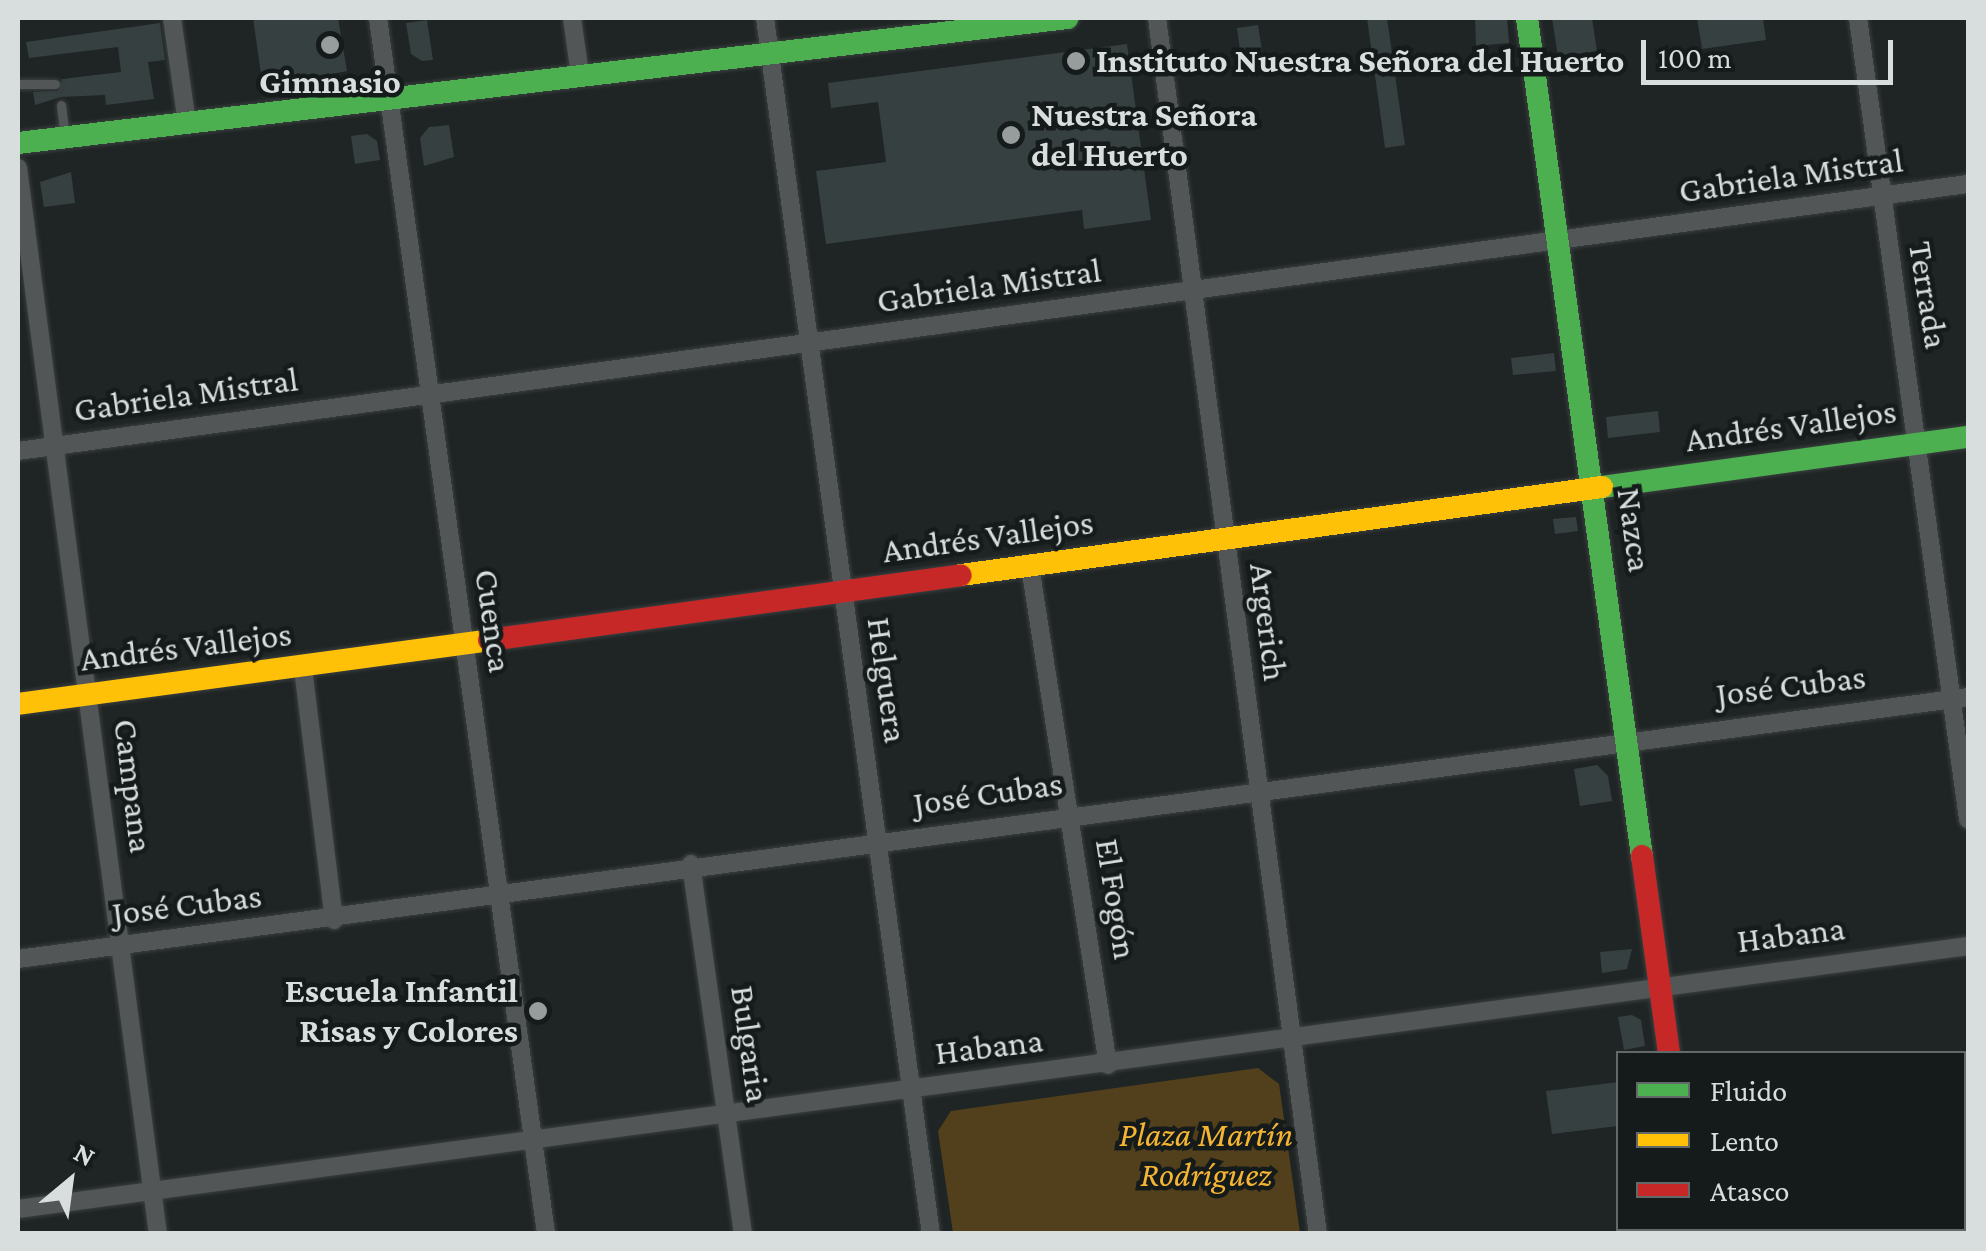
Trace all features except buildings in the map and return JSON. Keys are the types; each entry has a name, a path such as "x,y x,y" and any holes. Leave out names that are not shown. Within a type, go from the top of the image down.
{"street":[{"path":"172,18 187,123"},
{"name":"Cuenca","path":"378,18 546,1234"},
{"path":"572,18 580,74"},
{"name":"Helguera","path":"765,18 931,1234"},
{"path":"18,142 770,53 955,24 1068,18"},
{"name":"Argerich","path":"1158,18 1256,790 1294,1036 1318,1234"},
{"name":"Nazca","path":"1527,18 1669,1051"},
{"name":"Terrada","path":"1858,18 1880,197 1959,698 1968,819"},
{"name":"Campana","path":"18,168 158,1234"},
{"name":"Gabriela Mistral","path":"18,451 1968,184"},
{"name":"Andrés Vallejos","path":"18,704 1968,437"},
{"name":"El Fogón","path":"1030,566 1108,1064"},
{"path":"303,668 334,920"},
{"name":"José Cubas","path":"18,959 334,920 498,890 878,842 1628,738 1959,698"},
{"name":"Bulgaria","path":"691,864 742,1234"},
{"name":"Habana","path":"18,1209 1968,946"}],"lane":[{"path":"18,84 55,84"},
{"path":"61,105 65,137"}],"green space":[{"name":"Plaza Martín Rodríguez","path":"1258,1068 1279,1084 1300,1233 953,1233 938,1131 951,1111"}],"traffic: fast":[{"path":"18,143 1068,18"},
{"path":"1527,18 1642,856"},
{"path":"1602,487 1968,437"}],"traffic: slow":[{"path":"961,575 1602,487"},
{"path":"18,704 489,640"}],"traffic: jam":[{"path":"489,640 961,575"},
{"path":"1642,856 1669,1051"}],"place":[{"name":"Gimnasio","path":"330,45"},
{"name":"Instituto Nuestra Señora del Huerto","path":"1076,61"},
{"name":"Nuestra Señora del Huerto","path":"1011,135"},
{"name":"Escuela Infantil Risas y Colores","path":"538,1011"}]}
